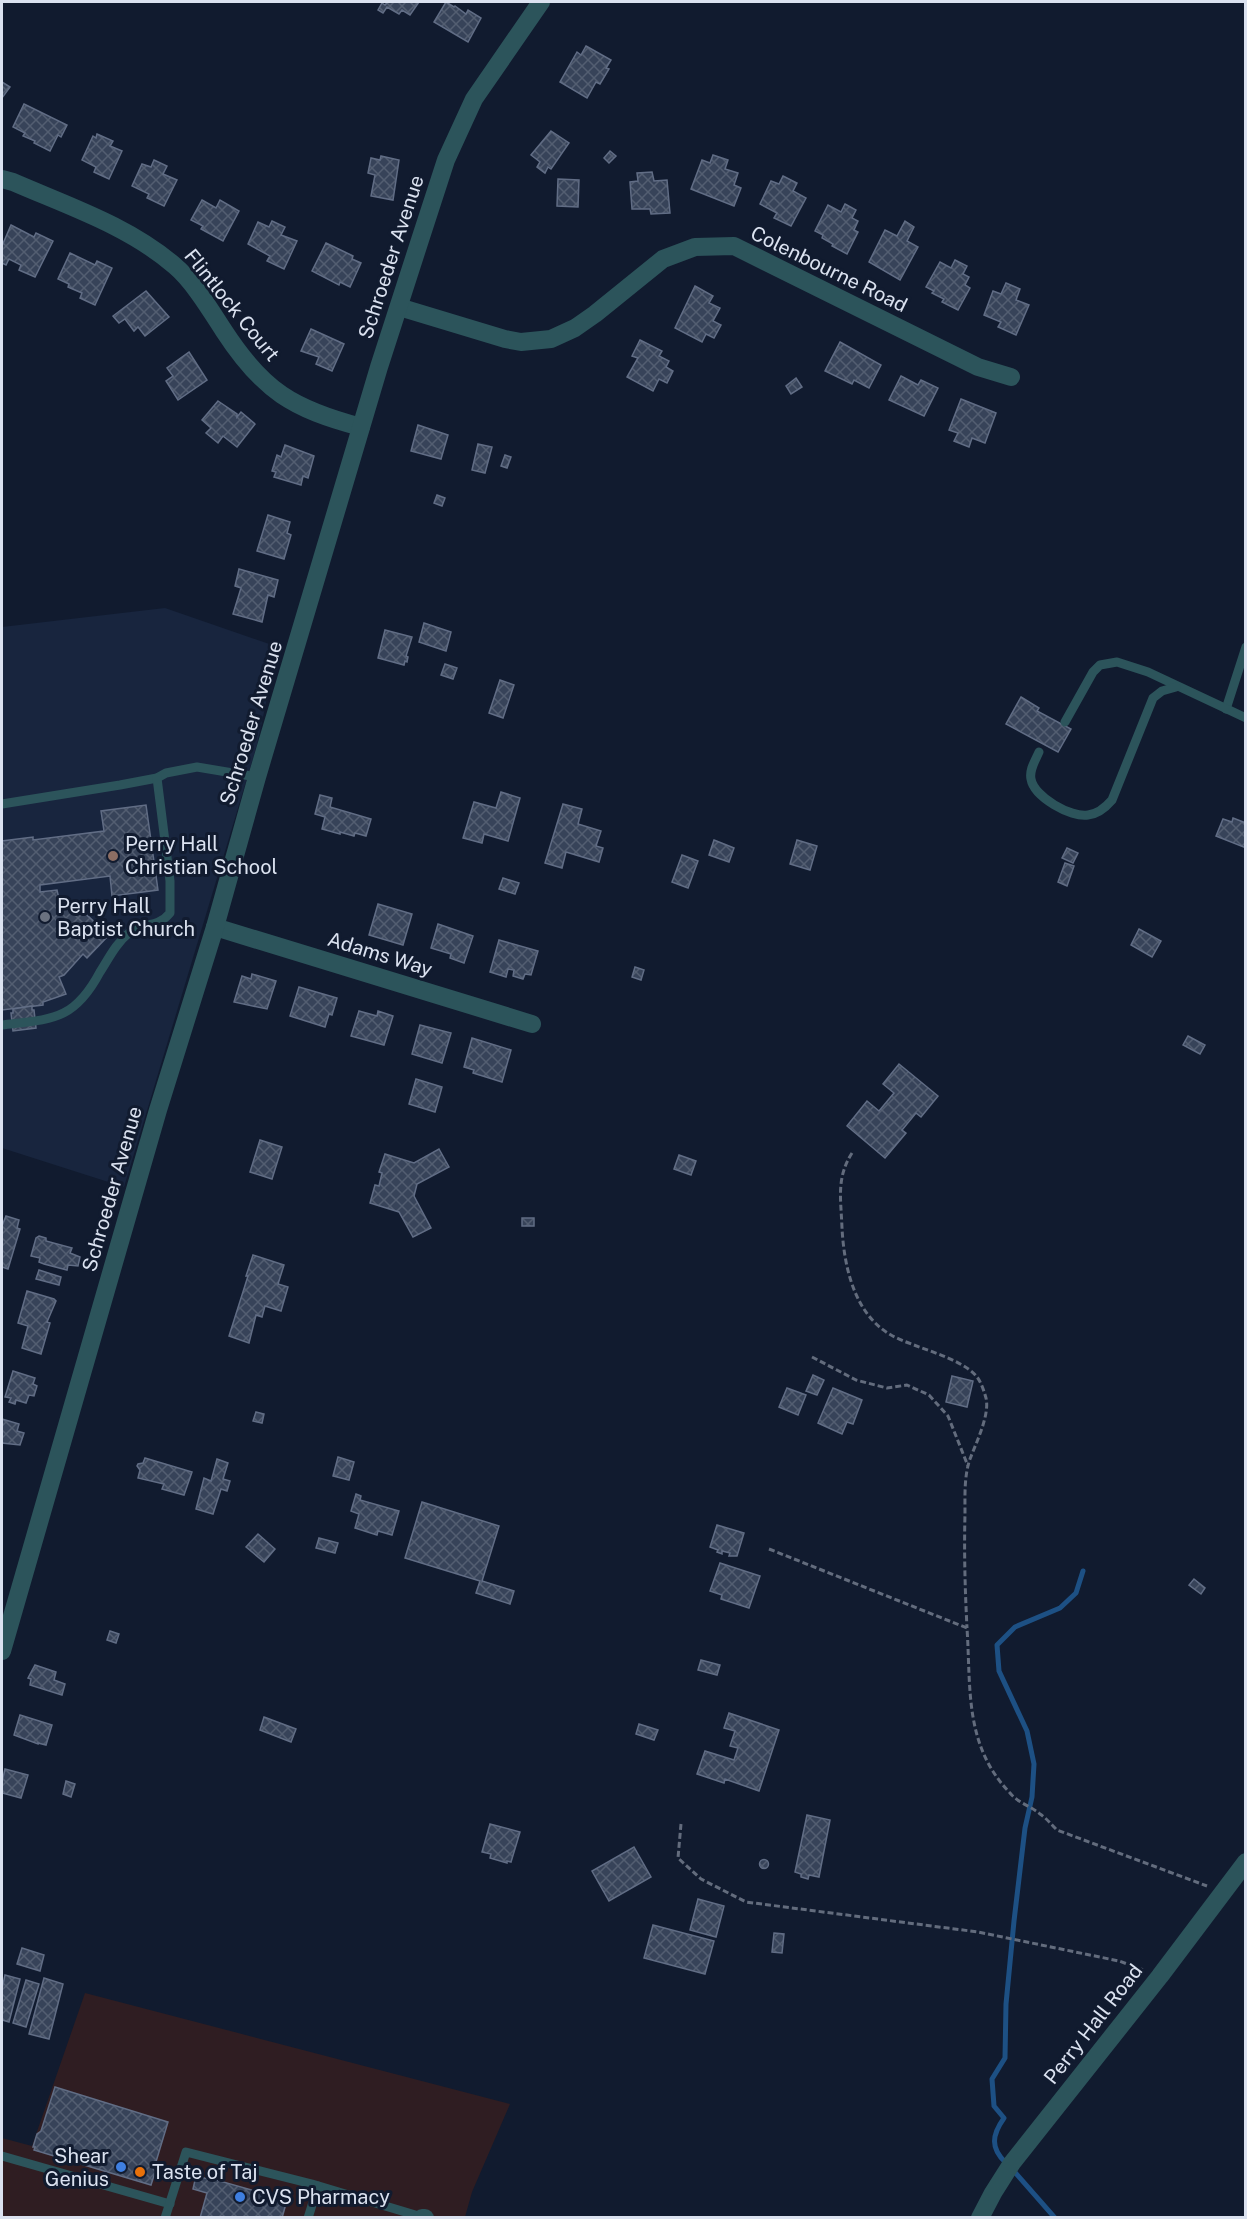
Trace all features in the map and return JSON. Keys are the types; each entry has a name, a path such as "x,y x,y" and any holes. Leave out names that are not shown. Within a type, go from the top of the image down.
{"street":[{"name":"Schroeder Avenue","path":"2,1651 257,777 362,427 446,160 488,76 533,4"},
{"name":"Flintlock Court","path":"2,179 125,232 153,248 177,268 256,374 278,393 301,408 362,427"},
{"name":"Colenbourne Road","path":"399,307 505,339 521,342 551,339 588,319 663,259 695,247 734,246 978,367 1011,377"},
{"name":"Adams Way","path":"215,927 532,1024"},
{"name":"Perry Hall Road","path":"980,2217 1010,2166 1160,1976 1245,1862"}],"lane":[{"path":"1226,709 1245,647"},
{"path":"1065,722 1093,672 1100,665 1117,662 1127,664 1245,718"},
{"path":"1039,752 1030,772 1036,791 1044,798 1078,815 1089,815 1098,811 1112,800 1153,698 1162,691 1176,687"},
{"path":"2,804 157,778 166,773 196,767 257,777"},
{"path":"2,1025 47,1019 70,1010 89,993 114,948 131,930 162,922 170,914 170,881 157,778"},
{"path":"165,2217 186,2152 318,2186 423,2217"},
{"path":"2,2156 170,2204"},
{"path":"308,2217 318,2186"}],"path":[{"path":"852,1153 843,1167 841,1204 843,1238 853,1289 877,1325 891,1335 959,1364 976,1376 987,1401 977,1445 968,1468 964,1571 972,1716 981,1751 990,1769 1010,1794 1039,1812 1056,1830 1223,1893"},
{"path":"812,1357 856,1380 887,1388 907,1385 929,1395 948,1416 968,1468"},
{"path":"769,1549 967,1628"},
{"path":"681,1824 678,1857 701,1879 746,1902 978,1932 1119,1961 1160,1976"}],"shaded area":[{"name":"Perry Hall Christian School","path":"165,608 278,647 257,745 124,1187 2,1148 2,627"},
{"path":"85,1993 510,2104 472,2192 465,2217 2,2217 2,2138 32,2146"}],"building":[{"path":"384,2 419,2 410,15 402,10 399,14 387,7 383,13 378,10 382,3 385,5 387,3"},
{"path":"446,2 466,14 468,10 481,18 468,42 434,22"},
{"path":"586,46 611,60 606,68 609,69 600,84 596,82 587,98 560,82 577,52 581,55"},
{"path":"2,82 10,87 2,98"},
{"path":"24,104 67,125 61,137 58,135 50,151 23,136 25,133 13,127"},
{"path":"551,131 569,143 551,169 548,167 545,173 537,167 540,162 531,155"},
{"path":"97,134 113,141 110,146 122,151 109,179 94,172 96,167 82,160 93,136 96,138"},
{"path":"610,151 616,156 609,163 604,158"},
{"path":"713,155 728,160 725,169 738,173 734,185 741,188 734,206 691,189 702,160 710,163"},
{"path":"381,156 399,160 393,200 371,196 375,175 368,173 371,158 380,160"},
{"path":"154,160 167,166 163,174 177,180 164,206 147,198 149,194 132,186 142,164 151,167"},
{"path":"652,172 654,181 667,180 670,213 651,214 650,209 632,209 630,182 638,181 637,173"},
{"path":"783,176 797,183 793,191 806,198 791,226 774,218 777,213 760,204 771,181 779,184"},
{"path":"558,179 579,180 578,207 557,206"},
{"path":"202,200 216,208 220,200 239,211 223,241 201,229 203,226 191,220"},
{"path":"845,204 856,210 852,218 858,221 854,230 858,232 847,254 832,246 833,244 822,238 823,235 815,231 828,205 841,212"},
{"path":"272,221 285,227 281,235 297,241 284,269 267,261 270,256 248,244 258,222 269,227"},
{"path":"905,221 914,227 907,241 918,247 900,280 869,262 885,230 897,236"},
{"path":"11,225 34,237 36,233 53,241 35,277 19,270 21,265 9,259 6,265 2,263 2,246"},
{"path":"326,243 353,256 352,259 361,263 350,287 340,282 339,285 312,271"},
{"path":"70,253 95,265 97,261 112,268 95,305 80,298 82,293 68,287 69,284 58,279"},
{"path":"955,260 967,266 963,274 969,277 965,285 970,288 958,310 942,302 944,299 926,287 940,262 951,268"},
{"path":"1006,283 1020,289 1016,300 1029,305 1016,335 998,327 1001,322 984,315 993,291 1001,294"},
{"path":"695,286 713,296 709,303 720,308 713,321 721,325 714,338 706,334 702,342 675,328"},
{"path":"146,291 169,317 145,336 138,327 134,331 125,319 119,323 113,316"},
{"path":"311,329 344,344 332,371 316,364 319,357 301,351"},
{"path":"640,340 662,351 659,356 669,361 666,367 673,371 667,383 659,379 653,391 627,377 638,358 632,356"},
{"path":"840,342 881,365 869,388 854,380 852,384 825,371"},
{"path":"189,352 207,380 178,400 166,381 173,376 167,368"},
{"path":"901,376 918,385 921,380 938,388 924,416 889,400"},
{"path":"796,378 802,387 791,394 786,386"},
{"path":"961,399 996,413 985,443 972,438 969,447 954,441 958,433 949,430"},
{"path":"218,401 237,414 237,417 241,412 255,424 237,447 223,436 218,443 206,433 211,428 202,420"},
{"path":"418,425 448,435 441,459 411,451"},
{"path":"478,444 492,447 485,473 472,470"},
{"path":"285,445 314,456 308,478 303,476 301,485 274,477 276,472 272,471 277,455 281,457"},
{"path":"505,455 511,457 507,468 501,466"},
{"path":"437,495 445,498 442,506 434,503"},
{"path":"268,515 290,522 287,533 291,535 284,559 257,551"},
{"path":"239,569 278,580 274,597 268,595 262,622 233,614 241,588 235,586"},
{"path":"424,623 451,632 446,651 419,642"},
{"path":"385,630 412,637 406,656 408,657 407,662 405,661 404,665 378,658"},
{"path":"445,664 457,668 453,679 441,675"},
{"path":"500,680 514,685 503,718 489,713"},
{"path":"1021,697 1039,708 1037,711 1071,729 1058,752 1006,724"},
{"path":"501,792 520,798 508,841 484,834 482,843 463,838 474,802 496,808"},
{"path":"320,795 332,798 330,807 371,819 366,836 355,833 354,836 340,832 340,834 322,829 325,817 315,814"},
{"path":"563,804 582,809 578,824 601,831 596,846 603,848 599,862 566,852 562,868 545,863"},
{"name":"Perry Hall Baptist Church","path":"146,805 158,890 112,896 110,876 40,885 40,892 57,890 59,899 68,898 109,935 87,958 83,954 64,975 59,977 66,994 43,1002 43,1005 2,1010 2,841 33,837 33,840 104,831 101,811"},
{"path":"1233,818 1246,823 1246,848 1216,836 1223,819 1232,822"},
{"path":"714,840 734,848 729,862 709,855"},
{"path":"797,840 817,846 810,870 790,864"},
{"path":"1067,848 1078,853 1073,863 1062,858"},
{"path":"682,855 698,861 688,888 672,882"},
{"path":"1065,863 1074,866 1067,886 1058,882"},
{"path":"503,878 519,883 515,894 499,889"},
{"path":"378,904 412,914 403,945 369,935"},
{"path":"438,924 473,936 464,963 450,958 451,954 431,948"},
{"path":"1139,929 1161,941 1152,957 1131,945"},
{"path":"499,940 538,951 531,975 525,974 523,979 513,976 514,970 508,969 506,977 490,972"},
{"path":"635,967 644,970 641,980 632,977"},
{"path":"252,974 276,981 267,1009 234,1002 242,976 251,979"},
{"path":"299,987 337,998 332,1015 329,1014 325,1027 290,1016"},
{"path":"32,1006 36,1028 13,1031 11,1013 13,1009"},
{"path":"359,1011 377,1016 378,1011 393,1016 384,1045 351,1036"},
{"path":"420,1025 451,1033 442,1063 412,1054"},
{"path":"1188,1036 1205,1045 1200,1054 1183,1045"},
{"path":"472,1038 511,1050 502,1082 473,1073 474,1070 464,1067"},
{"path":"899,1064 938,1096 921,1117 916,1113 902,1130 906,1133 885,1158 847,1126 867,1101 879,1111 894,1093 883,1084"},
{"path":"416,1079 442,1087 435,1112 409,1104"},
{"path":"260,1140 282,1147 272,1179 250,1172"},
{"path":"439,1149 449,1167 417,1184 414,1196 431,1228 413,1237 399,1212 370,1203 375,1185 379,1186 382,1173 379,1172 385,1154 414,1163"},
{"path":"679,1155 696,1161 691,1175 674,1169"},
{"path":"6,1216 19,1220 17,1228 20,1229 8,1269 2,1267 2,1226"},
{"path":"522,1218 534,1218 534,1226 522,1226"},
{"path":"39,1236 46,1238 46,1241 72,1248 70,1253 80,1257 78,1266 68,1265 67,1270 44,1264 39,1262 40,1258 31,1256 36,1238"},
{"path":"253,1255 284,1265 278,1284 288,1287 281,1311 265,1306 262,1317 256,1315 249,1343 229,1336"},
{"path":"39,1270 61,1277 59,1285 36,1279"},
{"path":"27,1291 56,1301 47,1322 50,1323 41,1354 22,1348 28,1326 18,1323"},
{"path":"13,1371 35,1378 33,1384 37,1386 34,1396 29,1395 26,1403 16,1400 15,1404 9,1402 11,1398 5,1397"},
{"path":"813,1375 824,1380 817,1395 806,1391"},
{"path":"952,1376 973,1381 967,1407 946,1402"},
{"path":"787,1388 806,1395 798,1415 779,1407"},
{"path":"833,1388 862,1400 853,1424 847,1422 842,1434 818,1423"},
{"path":"256,1412 264,1414 262,1423 253,1421"},
{"path":"2,1419 19,1424 17,1431 24,1433 20,1445 2,1443"},
{"path":"338,1457 354,1462 349,1480 333,1476"},
{"path":"145,1458 192,1472 184,1495 162,1489 164,1484 138,1478 140,1470 137,1466 143,1463"},
{"path":"217,1459 228,1463 223,1479 230,1481 227,1491 221,1489 213,1514 196,1509 204,1478 211,1481"},
{"path":"356,1494 361,1496 360,1500 399,1511 392,1535 378,1531 377,1535 355,1528 359,1514 351,1511"},
{"path":"422,1502 499,1526 482,1581 514,1591 510,1604 476,1593 480,1581 405,1558"},
{"path":"717,1525 744,1533 737,1556 729,1556 730,1553 722,1551 722,1554 710,1547"},
{"path":"258,1534 275,1549 264,1562 246,1547"},
{"path":"319,1538 338,1543 335,1553 316,1548"},
{"path":"720,1563 760,1576 749,1608 721,1599 722,1595 710,1591"},
{"path":"1194,1579 1205,1588 1201,1594 1189,1585"},
{"path":"110,1631 119,1634 116,1643 107,1640"},
{"path":"701,1660 720,1665 717,1675 698,1670"},
{"path":"35,1665 56,1672 54,1680 65,1684 62,1695 30,1685 31,1679 28,1678"},
{"path":"729,1713 779,1730 759,1791 725,1779 724,1783 697,1774 705,1751 734,1760 738,1748 730,1746 735,1731 724,1728"},
{"path":"20,1715 52,1725 46,1745 14,1735"},
{"path":"264,1717 296,1729 291,1742 260,1730"},
{"path":"639,1724 658,1730 654,1740 636,1734"},
{"path":"5,1769 28,1775 21,1798 2,1793"},
{"path":"66,1781 75,1784 71,1797 63,1794"},
{"path":"807,1815 830,1820 819,1877 809,1875 808,1879 795,1872"},
{"path":"490,1824 520,1832 511,1862 490,1858 491,1854 482,1852"},
{"path":"634,1847 651,1877 609,1901 592,1871"},
{"path":"764,1859 769,1864 764,1869 759,1864"},
{"path":"698,1899 724,1906 716,1937 690,1930"},
{"path":"653,1925 714,1941 705,1974 644,1958"},
{"path":"774,1933 784,1934 782,1953 772,1952"},
{"path":"22,1948 44,1955 40,1971 17,1964"},
{"path":"5,1975 20,1979 9,2022 2,2020 2,1989"},
{"path":"44,1978 63,1984 49,2039 29,2034"},
{"path":"26,1980 39,1984 26,2027 13,2023"},
{"path":"55,2087 168,2122 151,2185 34,2150 37,2134 41,2131"},
{"name":"CVS Pharmacy","path":"196,2176 287,2200 282,2218 200,2218 207,2193 193,2189"}],"waterway":[{"path":"1006,2163 995,2147 995,2136 1004,2118 994,2106 992,2079 1005,2058 1006,2004 1014,1921 1025,1828 1032,1797 1034,1764 1027,1731 999,1671 997,1645 1015,1627 1060,1608 1076,1593 1083,1571"},
{"path":"1013,2170 1055,2218"}],"place":[{"name":"Perry Hall Christian School","path":"113,856"},
{"name":"Perry Hall Baptist Church","path":"45,917"},
{"name":"Shear Genius","path":"121,2167"},
{"name":"Taste of Taj","path":"140,2172"},
{"name":"CVS Pharmacy","path":"240,2197"}]}
